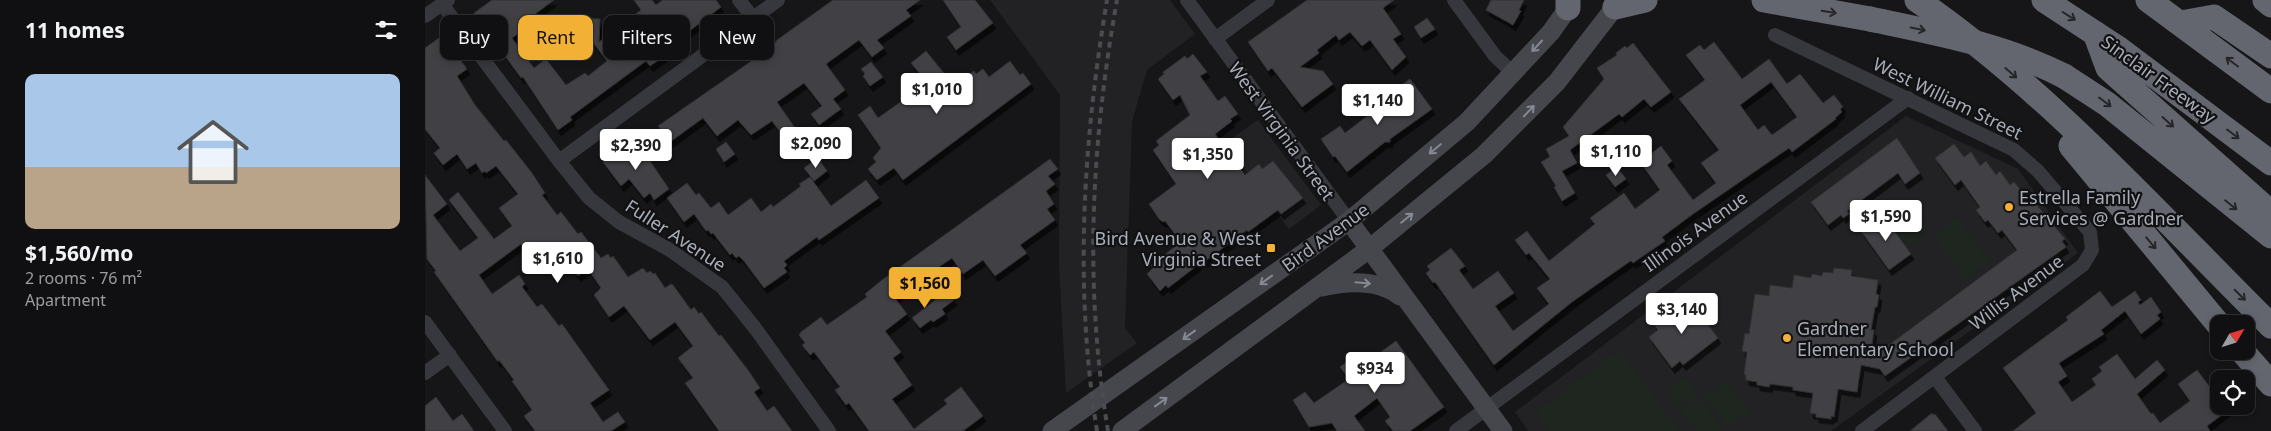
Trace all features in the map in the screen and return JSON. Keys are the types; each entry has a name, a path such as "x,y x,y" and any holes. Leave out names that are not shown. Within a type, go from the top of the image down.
{"highway":[{"path":"1615,7 1645,0"},
{"path":"1763,0 1871,19 1980,43 2037,62 2064,76 2107,104 2271,236"},
{"path":"1917,0 1964,33 2049,106 2271,326"},
{"name":"Sinclair Freeway","path":"2044,0 2095,33 2271,163"},
{"path":"2148,0 2271,91"},
{"path":"2265,0 2271,5"},
{"path":"2181,23 2215,17 2271,56"},
{"path":"2095,33 2108,68 2271,213"},
{"path":"2049,106 2074,150 2211,315"},
{"path":"2250,360 2270,384"}],"main road":[{"name":"Bird Avenue","path":"1052,431 1349,221 1467,122 1551,32 1568,4"},
{"name":"Bird Avenue","path":"1122,431 1369,249 1484,155 1557,82 1615,7"},
{"name":"West Virginia Street","path":"1349,221 1503,431"},
{"path":"1315,289 1342,282 1364,283 1390,288 1407,301"}],"street":[{"path":"739,0 751,15"},
{"path":"757,15 778,0"},
{"name":"West Virginia Street","path":"1187,0 1349,221"},
{"path":"1215,39 1268,0"},
{"path":"1454,0 1495,56 1513,73"},
{"path":"425,16 445,2"},
{"name":"Fuller Avenue","path":"445,2 559,161 589,198 619,222 670,250 722,287 755,328 829,431"},
{"name":"West William Street","path":"1775,35 2014,150 2038,171 2090,232 2092,250"},
{"path":"559,161 700,57"},
{"name":"Illinois Avenue","path":"1456,431 1908,98"},
{"name":"Willis Avenue","path":"1862,431 2083,265 2092,250"},
{"path":"425,322 505,431"},
{"path":"425,373 449,355"},
{"path":"1935,377 1975,431"}],"shaded area":[{"path":"990,0 1170,0 1195,34 1147,70 1132,122 1125,328 1137,343 1066,393 1059,265 1060,95"},
{"name":"Gardner Elementary School","path":"1906,116 2018,169 2078,253 1831,431 1528,431 1515,412"},
{"path":"1258,120 1321,205 1289,229 1225,143"},
{"path":"1911,206 1929,229 1908,245 1890,222"},
{"path":"1958,218 1990,262 1965,280 1933,236"},
{"path":"1619,350 1680,431 1549,431 1535,413"},
{"path":"1684,377 1698,393 1680,408 1666,392"},
{"path":"1725,380 1749,412 1728,428 1703,397"},
{"path":"1698,397 1724,429 1722,431 1697,431 1680,411"}],"building":[{"path":"492,0 554,0 534,15 518,15 518,34 512,38 518,46 518,60 528,60 534,68 547,60 566,85 585,73 588,76 606,60 659,60 650,66 646,61 570,117 572,120 558,130 523,77 521,78 508,60 508,15 475,15 474,13"},
{"path":"634,0 652,0 656,5 663,0 716,0 721,7 710,15 700,15 700,23 690,31 690,15 634,15 641,10"},
{"path":"833,0 920,0 906,10 911,16 877,40 884,48 872,57 859,40 826,64 845,90 833,99 841,109 819,125 811,114 822,106 804,83 777,102 800,135 789,144 772,121 751,135 738,120 717,136 703,118 670,142 658,126 753,60 774,60 774,44 777,40"},
{"path":"943,0 975,0 993,23 956,50 947,37 961,27"},
{"path":"1307,0 1394,0 1383,8 1401,34 1393,39 1406,57 1392,70 1370,40 1362,46 1350,32 1339,40 1336,35 1317,50 1319,53 1300,67 1323,71 1333,84 1302,107 1272,68 1268,71 1248,42"},
{"path":"1491,0 1524,0 1519,10 1521,11 1513,25 1486,10"},
{"path":"593,18 600,19 599,42 603,39 603,56 593,43"},
{"path":"1427,18 1435,29 1421,38 1414,27"},
{"path":"440,37 440,60 461,60 467,69 457,76 475,105 532,173 545,193 542,195 557,215 561,212 578,234 581,232 601,258 608,254 611,258 613,256 628,277 643,268 647,273 650,271 653,274 655,273 665,288 671,284 673,285 691,310 694,307 699,314 701,312 748,370 760,388 754,392 767,411 774,406 792,431 719,431 685,383 693,378 678,358 693,346 675,322 650,340 624,306 609,317 594,295 601,288 588,269 578,276 558,250 536,266 521,244 479,275 492,294 519,275 525,284 522,287 537,307 542,304 559,326 562,324 609,390 590,403 603,422 618,412 625,422 611,431 535,431 524,416 532,410 512,381 514,380 499,360 498,362 434,272 436,271 427,259 425,175 447,204 433,215 460,251 478,238 449,200 458,192 494,239 512,226 499,208 518,194 496,166 486,173 485,171 482,173 476,163 467,169 457,154 443,165 434,153 440,148 425,129 425,48"},
{"path":"1714,42 1742,79 1769,59 1787,84 1800,74 1823,103 1834,95 1843,107 1840,109 1842,112 1836,119 1792,152 1789,148 1693,214 1662,237 1665,241 1633,263 1629,262 1572,302 1494,365 1435,282 1433,283 1426,273 1430,270 1427,266 1451,248 1465,266 1459,270 1473,289 1498,271 1514,293 1495,306 1513,331 1549,304 1537,288 1550,279 1529,253 1526,255 1515,240 1527,231 1549,261 1595,224 1590,218 1624,193 1635,209 1660,190 1640,162 1661,146 1672,161 1667,165 1693,200 1716,183 1701,163 1719,150 1679,99 1705,80 1686,55 1700,45 1704,50","holes":["1771,82 1797,117 1772,135 1764,125 1758,130 1740,105"]},
{"path":"1633,43 1671,92 1651,107 1644,99 1622,117 1619,114 1570,150 1577,163 1562,171 1575,193 1562,201 1554,187 1556,186 1541,162 1550,157 1546,149 1569,136 1563,127 1604,79 1597,68 1617,55 1616,53 1625,46 1627,48"},
{"path":"926,51 952,83 958,79 959,81 974,71 976,74 983,69 989,77 1010,61 1020,75 1023,73 1031,84 903,180 894,168 877,180 868,169 876,162 873,158 881,148 858,115 870,106 878,118 913,93 910,90 924,79 911,63"},
{"path":"1193,54 1207,72 1200,76 1218,101 1225,96 1238,114 1215,134 1245,175 1259,164 1262,169 1273,161 1303,198 1281,214 1278,210 1248,232 1247,230 1168,288 1166,285 1160,291 1147,274 1153,268 1151,265 1181,242 1165,221 1163,222 1159,219 1149,204 1176,184 1153,150 1159,145 1156,141 1190,115 1180,95 1173,100 1158,79 1164,74 1163,72 1185,56 1187,59"},
{"path":"871,62 883,77 870,86 863,76 865,74 861,69"},
{"path":"1410,79 1432,109 1390,139 1390,142 1385,142 1347,172 1335,156 1333,157 1321,139 1340,126 1345,133 1371,113 1368,109"},
{"path":"1897,138 1920,173 1905,184 1898,173 1847,211 1849,214 1843,218 1841,215 1828,225 1811,202"},
{"path":"630,141 645,160 648,158 669,189 654,200 650,193 644,198 629,179 621,186 603,162"},
{"path":"726,142 735,154 724,162 716,149"},
{"path":"1954,144 1964,157 1971,152 1980,166 1986,161 1996,175 2000,171 2010,185 2014,182 2024,194 2026,192 2065,239 2062,241 2066,247 1885,376 1880,369 1861,365 1857,392 1838,389 1834,417 1831,416 1831,419 1816,417 1816,414 1810,413 1813,393 1793,390 1793,387 1770,384 1769,387 1757,385 1757,382 1746,380 1746,375 1744,375 1747,352 1742,351 1745,333 1749,334 1755,294 1769,296 1770,285 1792,288 1794,275 1811,278 1812,274 1822,276 1823,272 1833,273 1834,268 1852,270 1851,276 1878,280 1876,294 1879,295 1871,330 1874,330 1870,359 2017,250 2002,230 1998,233 1988,220 1985,222 1976,210 1980,207 1961,180 1955,185 1935,158"},
{"path":"818,158 827,171 814,181 804,168"},
{"path":"1050,159 1058,169 1048,176 1055,184 1046,191 1054,204 1047,209 1055,220 1020,245 1027,253 995,276 983,260 963,274 952,258 933,271 954,300 942,309 945,314 933,322 931,320 920,328 912,318 935,300 921,280 895,298 907,314 885,331 901,352 893,358 912,385 892,399 914,429 947,404 944,400 961,387 983,416 963,431 869,431 849,403 846,405 835,390 840,387 814,352 810,355 802,345 805,343 799,335 821,317 827,325 867,297 865,294 882,280"},
{"path":"1617,167 1626,179 1615,187 1606,175"},
{"path":"810,177 831,206 866,180 879,198 819,240 817,237 784,261 787,265 784,268 787,272 764,288 744,261 739,256 736,258 732,253 730,255 713,233 711,234 708,230 706,231 694,214 684,222 667,198 687,183 696,195 699,193 711,208 719,202 728,215 751,198 761,212 771,204 773,207"},
{"path":"1883,215 1911,254 1889,270 1861,231"},
{"path":"2100,291 2112,307 2135,291 2141,300 2138,302 2140,305 2151,297 2161,312 2157,315 2160,319 2141,334 2125,311 2101,330 2104,334 2059,363 2067,376 2058,382 2072,402 2096,385 2092,379 2102,371 2099,367 2117,354 2135,379 2157,360 2165,370 2137,394 2160,423 2190,401 2178,384 2197,370 2210,387 2210,415 2222,415 2207,426 2210,431 2013,431 2036,413 2003,368 2068,320 2066,317"},
{"path":"1680,303 1687,313 1695,307 1718,338 1683,365 1680,361 1672,368 1649,337 1658,330 1653,323"},
{"path":"1396,341 1444,407 1410,431 1393,431 1385,421 1390,417 1377,398 1354,416 1365,431 1337,431 1332,423 1309,427 1293,400 1305,392 1314,403 1349,379 1340,367 1353,357 1360,367"},
{"path":"436,397 453,421 462,414 474,431 425,431 425,406"},
{"path":"1932,413 1933,415 1935,414 1948,431 1910,431"}],"railway":[{"path":"1097,431 1085,323 1084,215 1092,107 1107,0"},
{"path":"1108,431 1100,377 1096,323 1093,269 1094,216 1101,108 1117,0"}],"place":[{"name":"Estrella Family Services @ Gardner","path":"2009,207"},
{"name":"Bird Avenue & West Virginia Street","path":"1271,248"},
{"name":"Gardner Elementary School","path":"1787,338"}]}
